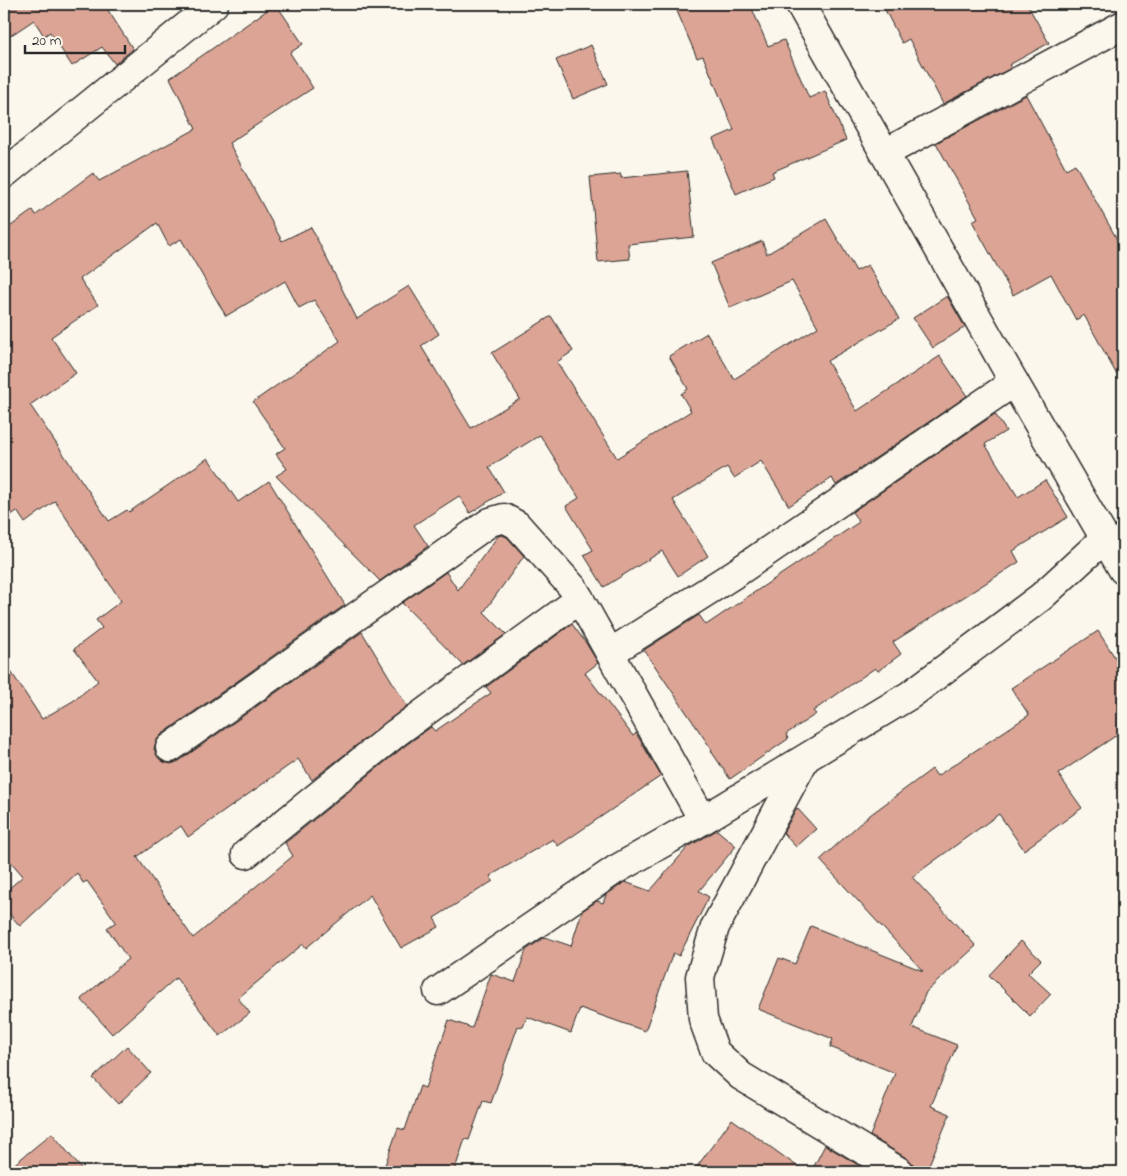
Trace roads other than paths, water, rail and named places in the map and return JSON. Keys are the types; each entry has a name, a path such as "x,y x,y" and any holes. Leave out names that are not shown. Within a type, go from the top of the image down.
{"street":[{"path":"4,174 214,4"},
{"path":"800,4 1123,570"},
{"path":"885,153 1123,25"},
{"path":"610,652 736,573 1014,382"},
{"path":"170,748 490,522 504,518 517,525 574,589 703,820"},
{"path":"438,992 615,870 703,820 910,695 1041,597 1105,538"},
{"path":"246,854 396,733 580,599"},
{"path":"806,758 715,927 700,977 703,1019 715,1052 740,1076 900,1172"}]}
